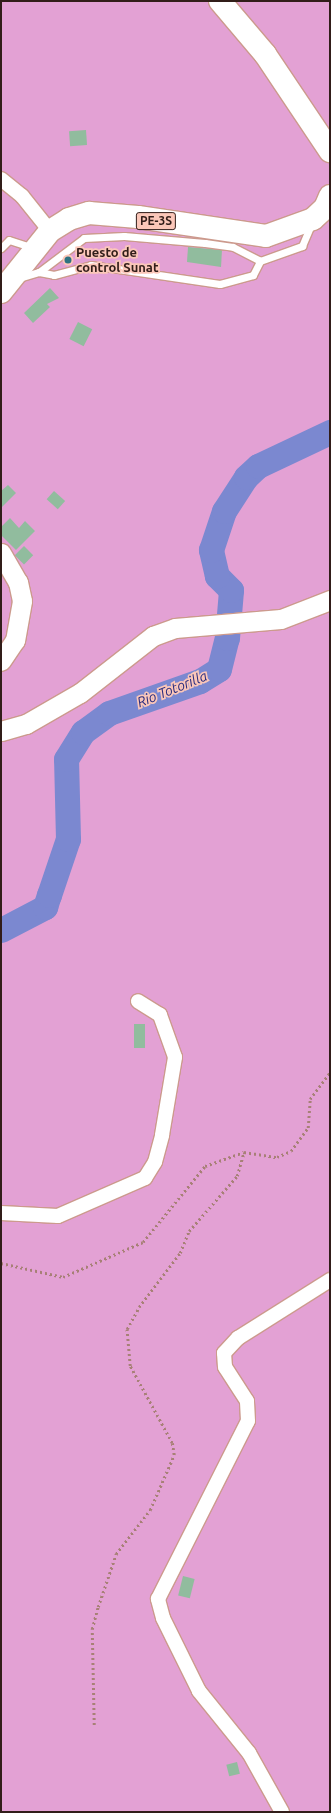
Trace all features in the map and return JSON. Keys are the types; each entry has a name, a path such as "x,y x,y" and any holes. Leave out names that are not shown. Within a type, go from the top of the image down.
{"highway":[{"path":"220,1 265,54 330,151"},
{"name":"PE-3S","path":"7,284 34,248 50,231 69,219 89,213 266,236 313,219 325,208 330,196"}],"street":[{"path":"1,179 22,196 50,231"},
{"path":"1,553 18,582 22,601 15,640 1,661"},
{"path":"1,732 42,715 102,679 153,636 175,628 281,619 330,600"},
{"path":"1,1213 58,1216 145,1178 155,1162 162,1135 175,1057 160,1015 138,1001"},
{"path":"282,1812 249,1753 199,1691 163,1618 158,1600 248,1421 247,1401 224,1367 224,1353 238,1338 330,1280"}],"lane":[{"path":"39,272 54,275 91,265 220,284 253,275 260,261 302,246 311,233 313,219"},
{"path":"7,284 23,280 39,272 84,238 124,236 233,247 260,261"},
{"path":"1,248 9,240 34,248"}],"path":[{"path":"1,1263 63,1277 127,1251 143,1242 205,1166 244,1152 277,1157 291,1151 308,1128 310,1100 330,1072"},
{"path":"94,1725 92,1629 98,1607 116,1554 150,1510 174,1455 172,1443 130,1366 127,1329 139,1306 180,1253 189,1231 237,1176 244,1152"}],"shaded area":[{"path":"1,1 330,1 330,1812 1,1812"}],"building":[{"path":"86,130 87,145 70,146 69,131"},
{"path":"188,247 222,250 221,267 187,262"},
{"path":"50,288 59,298 47,304 50,307 33,323 24,313"},
{"path":"78,322 92,329 84,346 69,339"},
{"path":"8,485 16,493 1,508 1,491"},
{"path":"54,491 65,501 58,509 47,499"},
{"path":"10,518 19,528 25,521 35,531 16,550 1,535 1,527"},
{"path":"24,546 33,555 24,564 15,555"},
{"path":"134,1024 145,1024 145,1048 134,1048"},
{"path":"183,1576 195,1579 190,1598 178,1595"},
{"path":"237,1762 240,1774 229,1776 226,1765"}],"waterway":[{"name":"Rio Totorilla","path":"1,930 45,907 68,839 66,759 83,732 109,713 200,681 219,669 227,638 231,590 217,576 211,550 224,511 246,477 258,466 330,432"}],"place":[{"name":"Puesto de control Sunat","path":"68,260"}]}
